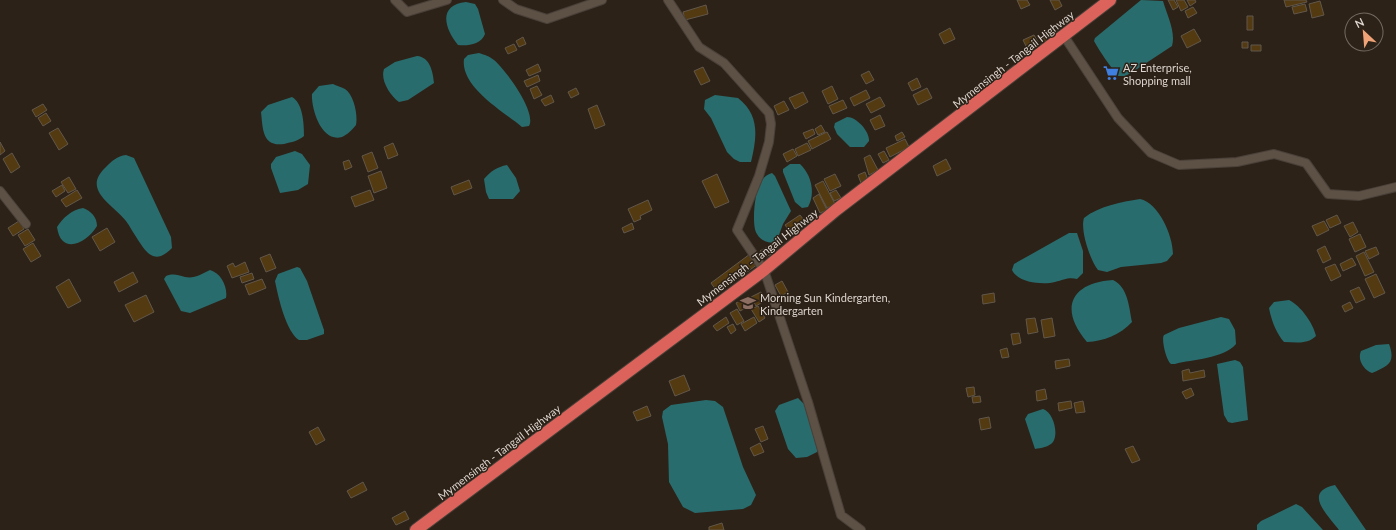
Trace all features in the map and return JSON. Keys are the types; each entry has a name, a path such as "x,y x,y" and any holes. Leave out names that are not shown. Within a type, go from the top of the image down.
{"highway":[{"name":"Mymensingh - Tangail Highway","path":"416,530 764,270 836,210 1110,0"}],"street":[{"path":"396,0 407,12 447,0"},
{"path":"504,0 516,9 547,19 602,0"},
{"path":"668,0 699,47 724,63 769,113 771,124 769,142 759,176 737,230 764,270 808,402 841,515 861,530"},
{"path":"1064,36 1118,118 1151,153 1179,165 1237,162 1274,154 1306,163 1328,194 1359,196 1396,187"},
{"path":"0,191 26,224"}],"water":[{"path":"1141,0 1163,1 1172,29 1172,46 1131,73 1125,76 1118,76 1094,41 1095,38"},
{"path":"466,2 475,4 478,9 485,34 477,43 458,45 449,32 446,18 447,12 457,4"},
{"path":"479,53 494,60 519,91 528,111 530,120 529,126 522,127 495,106 476,89 469,79 465,69 464,59 468,55"},
{"path":"417,56 428,62 432,70 434,83 408,100 399,102 387,87 383,78 384,69 395,62"},
{"path":"333,84 344,88 348,92 353,100 356,111 356,125 350,132 342,137 328,135 323,130 313,107 312,94 319,86"},
{"path":"715,95 738,98 750,112 755,127 755,144 751,162 740,162 734,159 727,152 711,118 704,109 705,100"},
{"path":"292,97 299,104 301,109 304,136 284,144 271,143 265,136 263,130 261,112 268,105"},
{"path":"847,117 855,119 865,129 869,137 869,141 864,147 850,147 837,134 834,127 835,123"},
{"path":"295,151 302,154 310,165 308,184 298,190 280,193 271,164 276,157"},
{"path":"126,155 134,158 171,237 172,248 165,254 157,257 148,253 141,245 126,221 107,203 98,190 97,183 99,175 117,158"},
{"path":"790,164 800,164 807,173 812,190 812,196 808,207 802,208 795,202 783,172 783,169"},
{"path":"507,165 516,178 520,191 513,199 489,199 486,192 484,179 494,170"},
{"path":"772,173 775,176 791,211 783,224 776,243 763,240 757,234 754,224 754,208 758,187 764,178"},
{"path":"1140,199 1153,207 1164,221 1171,238 1173,254 1167,261 1161,263 1121,267 1107,272 1098,270 1086,245 1083,230 1084,218 1096,210 1118,203"},
{"path":"83,208 93,215 97,226 93,232 81,241 75,244 69,244 59,236 57,227 68,215"},
{"path":"1069,233 1077,233 1083,251 1083,273 1077,279 1074,278 1050,283 1038,283 1020,278 1012,270 1014,264"},
{"path":"297,267 300,268 307,281 324,330 324,334 307,340 299,340 290,330 283,313 275,281 278,274"},
{"path":"210,270 217,274 223,281 226,289 226,298 190,313 181,311 164,279 166,276 173,274 192,277 198,276"},
{"path":"1113,280 1122,287 1125,292 1132,322 1117,334 1100,340 1087,342 1078,330 1073,319 1073,300 1078,292 1087,286 1098,282"},
{"path":"1289,300 1298,306 1309,320 1316,336 1309,341 1284,342 1276,330 1269,308 1274,302"},
{"path":"1221,317 1229,319 1235,330 1236,344 1224,353 1216,356 1175,364 1171,364 1169,362 1164,350 1164,335 1179,328"},
{"path":"1389,344 1392,356 1389,363 1372,373 1366,370 1360,358 1361,351 1376,345"},
{"path":"1235,360 1240,362 1243,367 1248,420 1232,423 1228,422 1224,415 1217,364"},
{"path":"798,398 805,405 817,452 807,457 796,458 788,449 775,411 779,405"},
{"path":"706,400 715,401 723,407 743,467 756,495 751,505 743,509 695,513 683,507 669,482 668,444 662,417 663,411 671,405"},
{"path":"1043,409 1050,414 1052,418 1055,428 1055,438 1049,445 1035,449 1025,419 1028,414"},
{"path":"1335,485 1366,530 1339,530 1324,511 1320,504 1320,493 1325,488"},
{"path":"1296,504 1302,507 1323,530 1257,530 1257,525 1261,521"}],"building":[{"path":"1017,0 1027,0 1030,5 1021,9"},
{"path":"1050,0 1059,0 1062,6 1055,10"},
{"path":"1168,0 1174,0 1178,7 1173,10"},
{"path":"1176,0 1184,0 1188,7 1181,11"},
{"path":"1187,0 1195,0 1196,2 1190,6"},
{"path":"1284,0 1306,0 1307,2 1286,7"},
{"path":"1320,1 1324,15 1312,18 1309,4"},
{"path":"1305,4 1307,11 1294,14 1292,7"},
{"path":"706,5 708,14 685,20 683,12"},
{"path":"1193,7 1197,13 1188,18 1185,11"},
{"path":"1247,16 1253,16 1253,30 1247,30"},
{"path":"950,28 955,39 944,44 939,34"},
{"path":"1194,29 1201,41 1187,48 1181,36"},
{"path":"1054,33 1058,40 1044,46 1041,40"},
{"path":"1034,35 1038,42 1027,48 1023,40"},
{"path":"523,37 526,44 519,47 516,41"},
{"path":"1242,42 1248,42 1248,48 1242,48"},
{"path":"514,44 517,50 508,54 505,48"},
{"path":"1251,45 1261,45 1261,51 1251,51"},
{"path":"538,64 541,71 529,76 526,70"},
{"path":"703,67 710,81 701,85 694,71"},
{"path":"869,71 874,80 866,84 861,75"},
{"path":"538,75 540,81 527,87 524,81"},
{"path":"917,78 921,87 912,91 908,83"},
{"path":"537,86 542,95 534,99 530,89"},
{"path":"832,86 838,99 828,104 822,91"},
{"path":"576,88 579,94 571,98 568,92"},
{"path":"927,88 932,98 918,105 913,95"},
{"path":"866,90 870,98 854,106 850,98"},
{"path":"803,92 808,102 795,109 789,98"},
{"path":"551,95 554,102 545,106 541,100"},
{"path":"880,97 885,106 871,113 866,104"},
{"path":"843,100 847,108 833,114 829,106"},
{"path":"784,101 789,110 778,115 774,106"},
{"path":"43,104 47,110 36,117 32,110"},
{"path":"597,105 605,125 595,129 588,109"},
{"path":"46,113 51,121 43,126 38,118"},
{"path":"880,115 885,126 875,130 870,120"},
{"path":"821,125 825,132 818,135 815,129"},
{"path":"58,128 68,144 59,150 49,133"},
{"path":"813,129 815,134 806,139 803,133"},
{"path":"827,132 831,139 812,149 808,141"},
{"path":"902,132 905,137 897,141 895,136"},
{"path":"905,139 909,147 890,157 886,148"},
{"path":"0,142 5,151 0,155"},
{"path":"393,143 398,155 388,159 384,147"},
{"path":"807,143 811,150 798,156 795,149"},
{"path":"793,149 797,156 787,162 783,154"},
{"path":"884,151 889,160 883,163 878,154"},
{"path":"372,152 378,168 368,172 362,156"},
{"path":"12,153 20,167 11,173 3,159"},
{"path":"870,155 878,170 869,175 864,158"},
{"path":"946,159 951,169 937,176 933,166"},
{"path":"349,160 352,167 345,170 343,162"},
{"path":"381,171 387,188 374,193 368,176"},
{"path":"865,172 868,180 861,183 858,175"},
{"path":"717,174 729,202 715,208 702,181"},
{"path":"835,174 841,186 830,191 824,179"},
{"path":"69,177 76,189 68,193 61,182"},
{"path":"469,180 472,188 454,195 451,187"},
{"path":"823,181 835,204 827,208 815,185"},
{"path":"62,185 65,191 56,197 52,191"},
{"path":"77,190 82,198 66,207 61,200"},
{"path":"370,190 374,200 355,207 351,197"},
{"path":"836,190 841,198 834,201 830,193"},
{"path":"819,194 827,210 820,213 813,198"},
{"path":"648,200 652,210 640,216 641,219 634,222 628,209"},
{"path":"800,215 806,223 791,233 785,225"},
{"path":"1337,215 1341,223 1330,228 1326,220"},
{"path":"19,221 24,229 13,236 8,228"},
{"path":"1324,221 1329,230 1317,236 1312,226"},
{"path":"1353,222 1358,232 1350,237 1344,226"},
{"path":"632,223 634,229 624,233 622,228"},
{"path":"107,228 115,242 100,251 92,237"},
{"path":"28,229 35,240 25,246 18,235"},
{"path":"1360,234 1366,247 1355,252 1349,239"},
{"path":"33,243 41,256 31,262 23,249"},
{"path":"771,245 775,252 764,258 760,251"},
{"path":"1325,246 1331,259 1323,263 1317,250"},
{"path":"1376,247 1379,254 1369,259 1365,251"},
{"path":"1364,252 1374,272 1365,276 1356,256"},
{"path":"270,254 276,268 266,272 260,258"},
{"path":"750,254 758,264 718,293 711,283"},
{"path":"1352,258 1356,265 1343,271 1340,264"},
{"path":"245,262 249,272 232,278 227,266 233,263 235,267"},
{"path":"1335,264 1341,276 1331,281 1325,268"},
{"path":"133,272 138,282 119,292 114,282"},
{"path":"252,273 254,279 242,283 240,277"},
{"path":"1376,274 1385,293 1374,298 1365,279"},
{"path":"69,279 81,301 68,308 56,287"},
{"path":"262,279 266,288 249,295 245,285"},
{"path":"782,281 788,292 781,296 775,285"},
{"path":"1359,287 1365,299 1356,303 1350,291"},
{"path":"761,292 766,300 756,306 751,297"},
{"path":"994,293 995,302 983,304 982,295"},
{"path":"146,295 154,312 134,322 125,305"},
{"path":"749,296 753,304 740,311 736,303"},
{"path":"1350,302 1353,308 1345,312 1342,306"},
{"path":"758,306 765,318 759,322 751,309"},
{"path":"737,309 744,321 737,325 730,313"},
{"path":"726,317 729,323 717,331 713,326"},
{"path":"754,317 757,323 745,331 741,324"},
{"path":"1035,318 1038,332 1028,334 1026,319"},
{"path":"1052,318 1055,336 1044,338 1041,320"},
{"path":"733,324 736,330 731,334 727,327"},
{"path":"1019,333 1021,343 1013,345 1011,334"},
{"path":"1007,348 1009,357 1002,358 1000,350"},
{"path":"1069,359 1070,366 1056,369 1055,361"},
{"path":"1189,369 1190,373 1204,370 1205,377 1183,381 1182,371"},
{"path":"684,375 690,390 675,396 669,381"},
{"path":"974,387 975,395 968,397 966,388"},
{"path":"1191,388 1194,395 1186,399 1182,392"},
{"path":"1045,389 1047,399 1037,401 1036,391"},
{"path":"980,396 981,402 973,403 972,397"},
{"path":"1071,401 1072,408 1059,411 1058,403"},
{"path":"1083,401 1085,412 1076,413 1074,403"},
{"path":"647,406 651,416 637,421 633,412"},
{"path":"989,417 991,428 981,430 979,419"},
{"path":"763,426 768,439 761,442 755,429"},
{"path":"318,427 325,440 316,445 309,432"},
{"path":"760,443 764,452 754,456 750,448"},
{"path":"1133,446 1140,460 1132,463 1125,449"},
{"path":"363,482 367,490 351,498 347,491"},
{"path":"405,511 409,519 396,525 392,518"},
{"path":"722,523 724,530 709,530 709,527"}],"place":[{"name":"AZ Enterprise, Shopping mall","path":"1111,73"},
{"name":"Morning Sun Kindergarten, Kindergarten","path":"748,303"}]}
